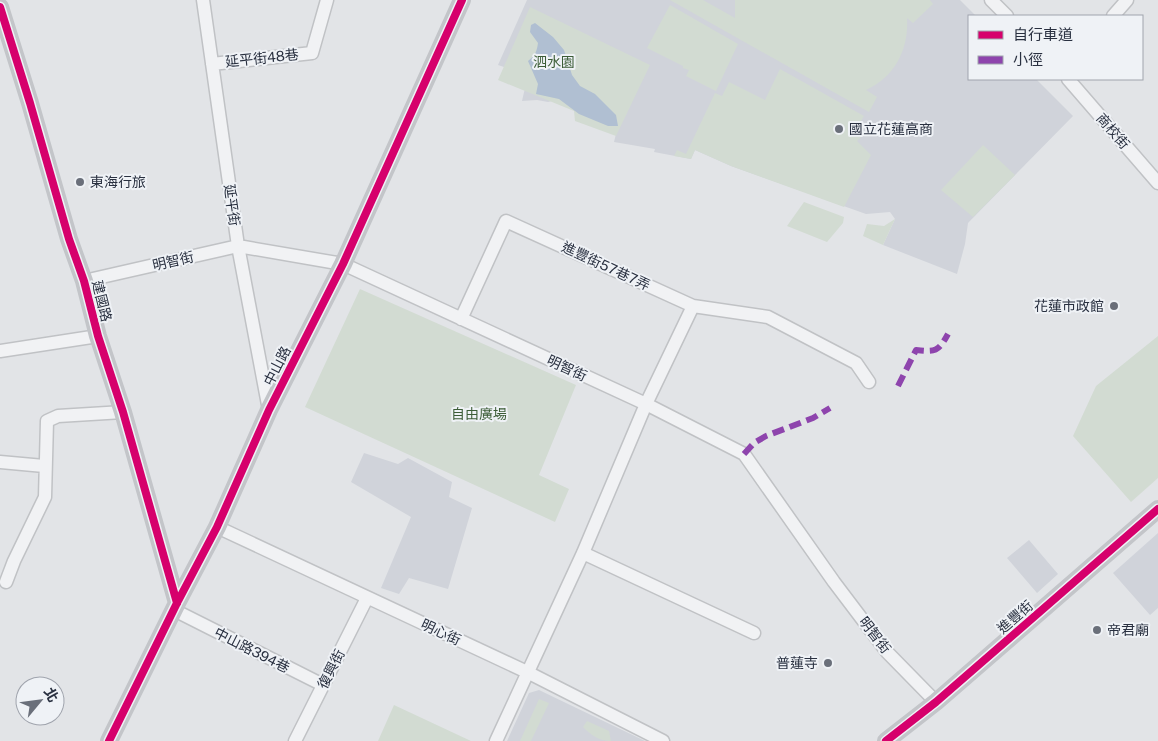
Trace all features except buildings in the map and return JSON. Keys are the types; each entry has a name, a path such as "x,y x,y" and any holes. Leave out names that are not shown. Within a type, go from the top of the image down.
{"street":[{"name":"延平街","path":"203,0 238,246 269,410"},
{"name":"延平街48巷","path":"212,64 312,53 327,0"},
{"name":"中山路","path":"109,741 179,609 269,410 343,264 462,0"},
{"path":"992,0 1006,15"},
{"path":"1114,15 1127,0"},
{"name":"建國路","path":"0,7 30,104 68,239 84,281 98,336 123,412 179,609"},
{"name":"商校街","path":"1069,80 1158,183"},
{"name":"進豐街57巷7弄","path":"461,319 506,220 693,306 768,316 856,363 869,382"},
{"name":"明智街","path":"84,281 238,246 343,264 646,404 744,454 834,582 881,644 936,702"},
{"path":"496,741 526,672 583,553 646,404 693,306"},
{"path":"0,351 98,336"},
{"path":"6,582 44,497 47,421 58,416 123,412"},
{"path":"0,462 44,466"},
{"name":"進豐街","path":"886,741 936,702 1158,508"},
{"name":"明心街","path":"217,527 526,672 663,741"},
{"path":"583,553 754,633"},
{"name":"復興街","path":"295,741 367,598"},
{"name":"中山路394巷","path":"179,609 323,685"}],"shaded area":[{"name":"國立花蓮高商","path":"527,0 960,0 975,15 968,15 968,80 1037,80 1073,116 968,223 957,274 883,245 895,219 890,212 866,214 731,166 695,150 691,159 654,152 655,149 614,142 626,94 589,92 548,102 537,100 522,101 528,75 498,65"},
{"path":"364,453 398,464 408,458 452,482 449,497 472,508 448,589 409,578 399,594 381,588 411,517 351,482"},
{"path":"1158,533 1158,608 1150,615 1113,573"},
{"path":"1029,540 1058,574 1037,593 1007,558"},
{"path":"539,690 645,741 507,741 529,693"}],"green space":[{"path":"670,0 703,0 735,18 735,0 930,0 933,4 913,23 907,18 906,40 898,61 885,78 866,90 877,97 869,112"},
{"path":"670,5 738,44 716,91 686,76 689,70 683,68 683,66 647,48"},
{"name":"泗水園","path":"530,7 650,65 616,136 575,121 574,111 498,80"},
{"path":"780,69 864,116 857,128 864,134 857,141 871,155 844,207 731,166 695,150 691,159 674,156 677,150 686,154 715,93 722,96 729,82 765,100"},
{"path":"983,145 1015,175 973,217 941,190"},
{"path":"804,202 844,217 843,223 827,242 787,226"},
{"path":"895,219 883,245 863,236 867,224 884,226"},
{"name":"自由廣場","path":"360,289 576,385 539,475 569,489 555,522 305,407"},
{"path":"1158,336 1158,478 1131,502 1073,436 1096,386"},
{"path":"539,699 549,703 531,741 520,741"},
{"path":"394,705 471,741 378,741"},
{"path":"587,721 609,731 611,741 599,739 589,733 583,727"}],"water":[{"path":"535,23 553,37 564,50 572,75 580,86 595,94 616,115 618,126 608,126 579,114 559,99 536,94 538,84 528,61 534,55 538,46 530,32 531,25"}],"marked path":[{"path":"898,386 916,350 936,350 948,334"},
{"path":"744,454 754,443 766,436 813,418 830,408"}],"cycle path":[{"path":"109,741 217,527 269,410 343,264 462,0"},
{"path":"0,7 69,239 84,281 98,336 123,412 177,603"},
{"path":"886,741 936,702 1158,509"}],"place":[{"name":"國立花蓮高商","path":"839,129"},
{"name":"東海行旅","path":"80,182"},
{"name":"花蓮市政館","path":"1114,306"},
{"name":"帝君廟","path":"1097,630"},
{"name":"普蓮寺","path":"828,663"}]}
